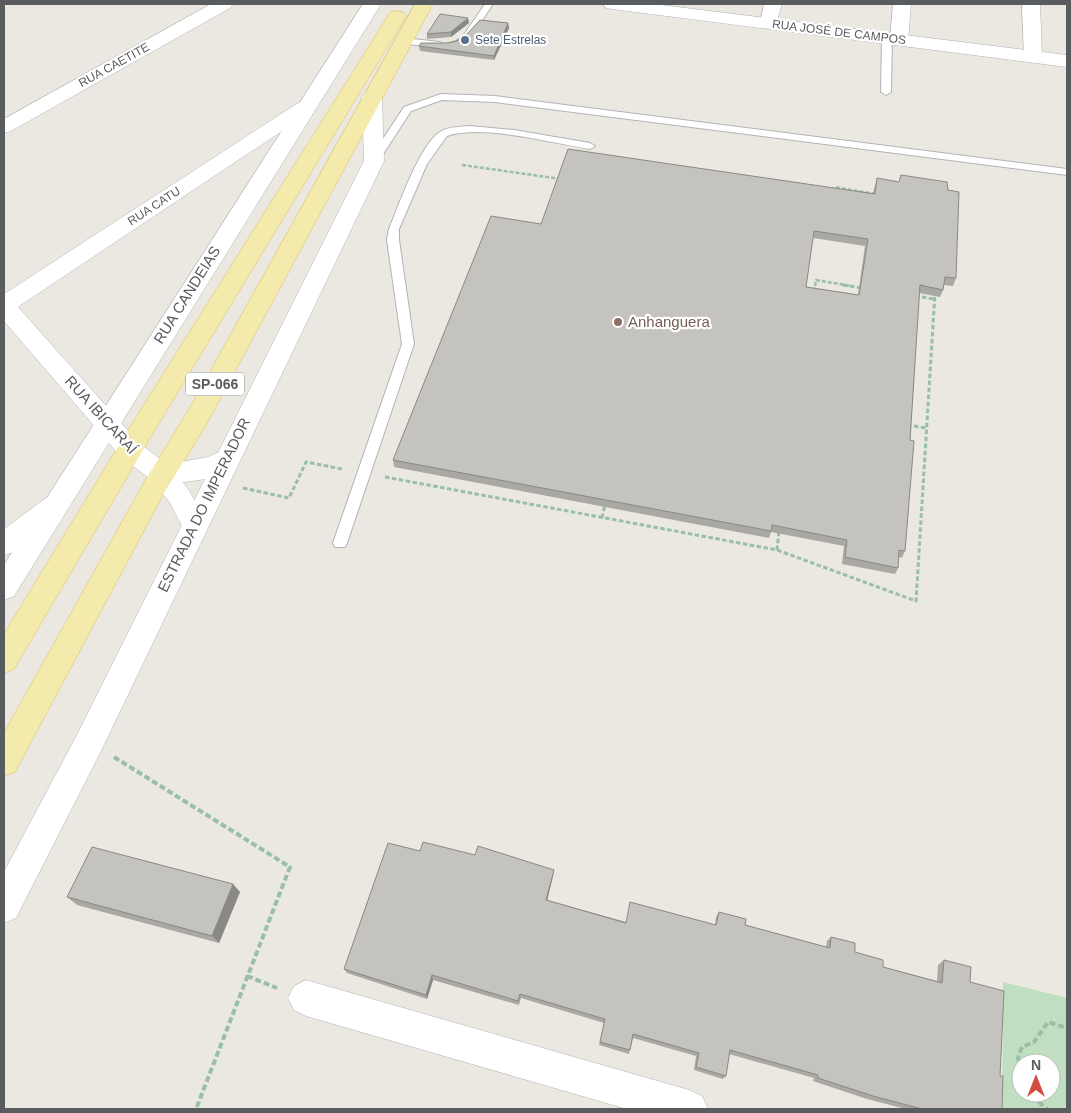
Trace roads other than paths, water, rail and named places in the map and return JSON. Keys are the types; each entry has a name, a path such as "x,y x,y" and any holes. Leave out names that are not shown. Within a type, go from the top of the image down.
{"main road":[{"name":"SP-066","path":"4,660 130,450 404,4"},
{"name":"SP-066","path":"4,762 162,474 197,418 424,4"}],"street":[{"name":"RUA CAETITE","path":"4,127 224,4"},
{"name":"RUA CANDEIAS","path":"4,588 305,107 372,4"},
{"name":"RUA JOSÉ DE CAMPOS","path":"612,4 643,6 1067,61"},
{"path":"769,23 773,4"},
{"path":"893,39 902,4"},
{"path":"1031,4 1033,57"},
{"name":"ESTRADA DO IMPERADOR","path":"4,906 90,741 221,470 374,161 372,97"},
{"name":"RUA CATU","path":"4,306 305,107"},
{"name":"RUA IBICARAÍ","path":"4,306 130,450 162,474 180,496 195,524"},
{"path":"162,474 214,466 221,470"},
{"path":"4,544 55,506"},
{"path":"306,998 689,1109"}],"lane":[{"path":"403,41 436,45 457,43 466,38 489,4"},
{"path":"886,92 893,39"},
{"path":"374,161 407,109 441,97 495,99 1067,172"},
{"path":"340,543 408,344 393,240 394,229 434,144 450,130 481,129 590,146"}],"place":[{"name":"Sete Estrelas","path":"465,40"},
{"name":"Anhanguera","path":"618,322"}]}
